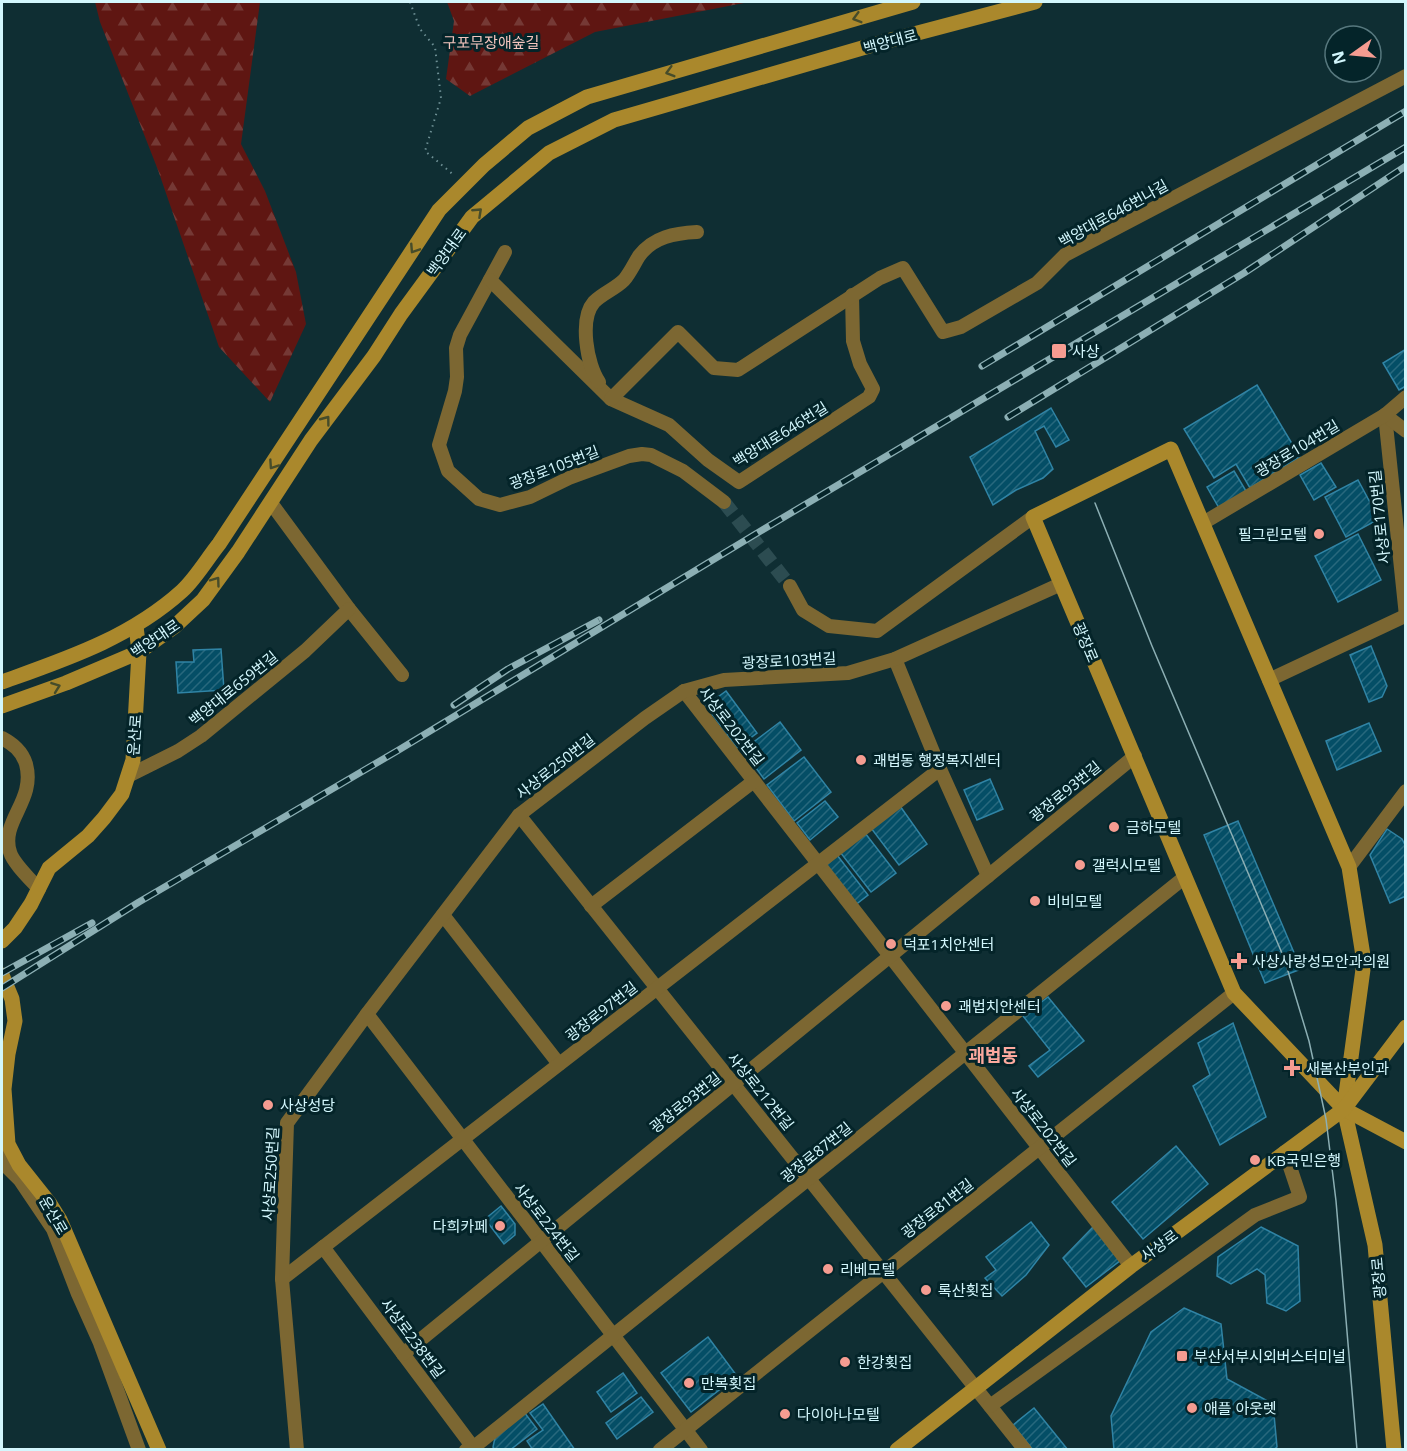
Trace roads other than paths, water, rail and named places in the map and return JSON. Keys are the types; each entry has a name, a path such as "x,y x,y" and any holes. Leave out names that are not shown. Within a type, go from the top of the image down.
{"main road":[{"name":"백양대로","path":"2,682 82,653 136,626 183,590 219,544 439,210 484,165 528,128 586,97 914,2"},
{"name":"백양대로","path":"2,706 66,683 139,652 174,627 203,600 238,552 312,440 472,216 549,153 614,120 876,44 1035,2"},
{"name":"광장로","path":"1344,1109 1234,993 1033,517 1171,449 1349,867 1364,962 1344,1109 1375,1245 1394,1449"},
{"name":"운산로","path":"2,941 15,928 31,904 49,868 88,836 122,794 133,760 139,652 136,626"},
{"name":"운산로","path":"2,975 12,999 15,1021 4,1080 8,1144 19,1165 60,1220 159,1449"},
{"name":"사상로","path":"897,1449 1131,1266 1344,1109 1406,1027"},
{"path":"1344,1109 1406,1142"}],"street":[{"name":"백양대로646번나길","path":"610,399 678,332 714,368 738,370 880,278 903,268 943,332 961,327 1037,283 1065,255 1406,76"},
{"path":"610,399 594,376 587,353 585,326 592,304 617,287 626,278 641,254 658,239 680,233 697,232"},
{"name":"광장로105번길","path":"505,252 460,335 456,348 455,391 439,445 448,471 479,499 500,505 530,497 570,478 629,456 642,454 683,471 724,502"},
{"name":"백양대로646번길","path":"490,280 610,399 669,425 708,460 739,482 869,397 873,389 860,364 854,341 852,296"},
{"name":"광장로104번길","path":"1203,524 1385,415 1406,397"},
{"path":"1385,415 1406,431"},
{"name":"사상로170번길","path":"1385,415 1405,616"},
{"path":"271,503 349,609 402,675"},
{"path":"790,586 803,610 829,626 877,631 1033,517"},
{"name":"광장로103번길","path":"684,691 724,680 848,673 895,658 1061,584"},
{"name":"백양대로659번길","path":"128,776 178,751 201,736 305,651 349,609"},
{"path":"1269,680 1405,616"},
{"path":"895,658 940,769 988,876"},
{"name":"사상로202번길","path":"684,691 1131,1266"},
{"name":"사상로250번길","path":"297,1449 282,1280 287,1123 519,815 645,718 684,691"},
{"path":"2,738 13,744 23,756 28,772 28,788 6,827 10,854 39,889"},
{"name":"광장로93번길","path":"404,1354 1135,756"},
{"name":"광장로97번길","path":"282,1280 940,769"},
{"name":"사상로202번길","path":"591,906 754,781"},
{"path":"1349,867 1406,791"},
{"name":"사상로212번길","path":"519,815 1024,1449"},
{"name":"광장로87번길","path":"472,1449 1185,877"},
{"path":"443,915 560,1064"},
{"name":"광장로81번길","path":"660,1449 1234,993"},
{"name":"사상로224번길","path":"367,1014 701,1449"},
{"path":"990,1406 1256,1215 1300,1197 1285,1152"},
{"path":"2,1155 4,1164 20,1180 53,1229 100,1342 139,1449"},
{"name":"사상로238번길","path":"323,1247 472,1449"}],"tunnel":[{"path":"724,502 790,586"}],"tram line":[{"path":"1095,503 1152,646 1284,958 1309,1041 1326,1119 1336,1201 1357,1450"}],"railway":[{"path":"982,366 1406,111"},
{"path":"2,988 139,902 397,751 764,529 1406,147"},
{"path":"1008,417 1244,273 1406,166"},
{"path":"454,705 508,669 599,620"},
{"path":"2,973 92,923"}],"place":[{"name":"사상","path":"1059,351"},
{"name":"필그린모텔","path":"1319,534"},
{"name":"괘법동 행정복지센터","path":"861,760"},
{"name":"금하모텔","path":"1114,827"},
{"name":"갤럭시모텔","path":"1080,865"},
{"name":"비비모텔","path":"1035,901"},
{"name":"덕포1치안센터","path":"891,944"},
{"name":"사상사랑성모안과의원","path":"1239,961"},
{"name":"괘법치안센터","path":"946,1006"},
{"name":"새봄산부인과","path":"1292,1068"},
{"name":"사상성당","path":"268,1105"},
{"name":"KB국민은행","path":"1255,1160"},
{"name":"다희카페","path":"500,1226"},
{"name":"리베모텔","path":"828,1269"},
{"name":"록산횟집","path":"926,1290"},
{"name":"부산서부시외버스터미널","path":"1182,1356"},
{"name":"한강횟집","path":"845,1362"},
{"name":"만복횟집","path":"689,1383"},
{"name":"애플 아웃렛","path":"1192,1408"},
{"name":"다이아나모텔","path":"785,1414"}],"district":[{"name":"괘법동","path":"993,1055"}],"park label":[{"name":"구포무장애숲길","path":"491,42"}]}
